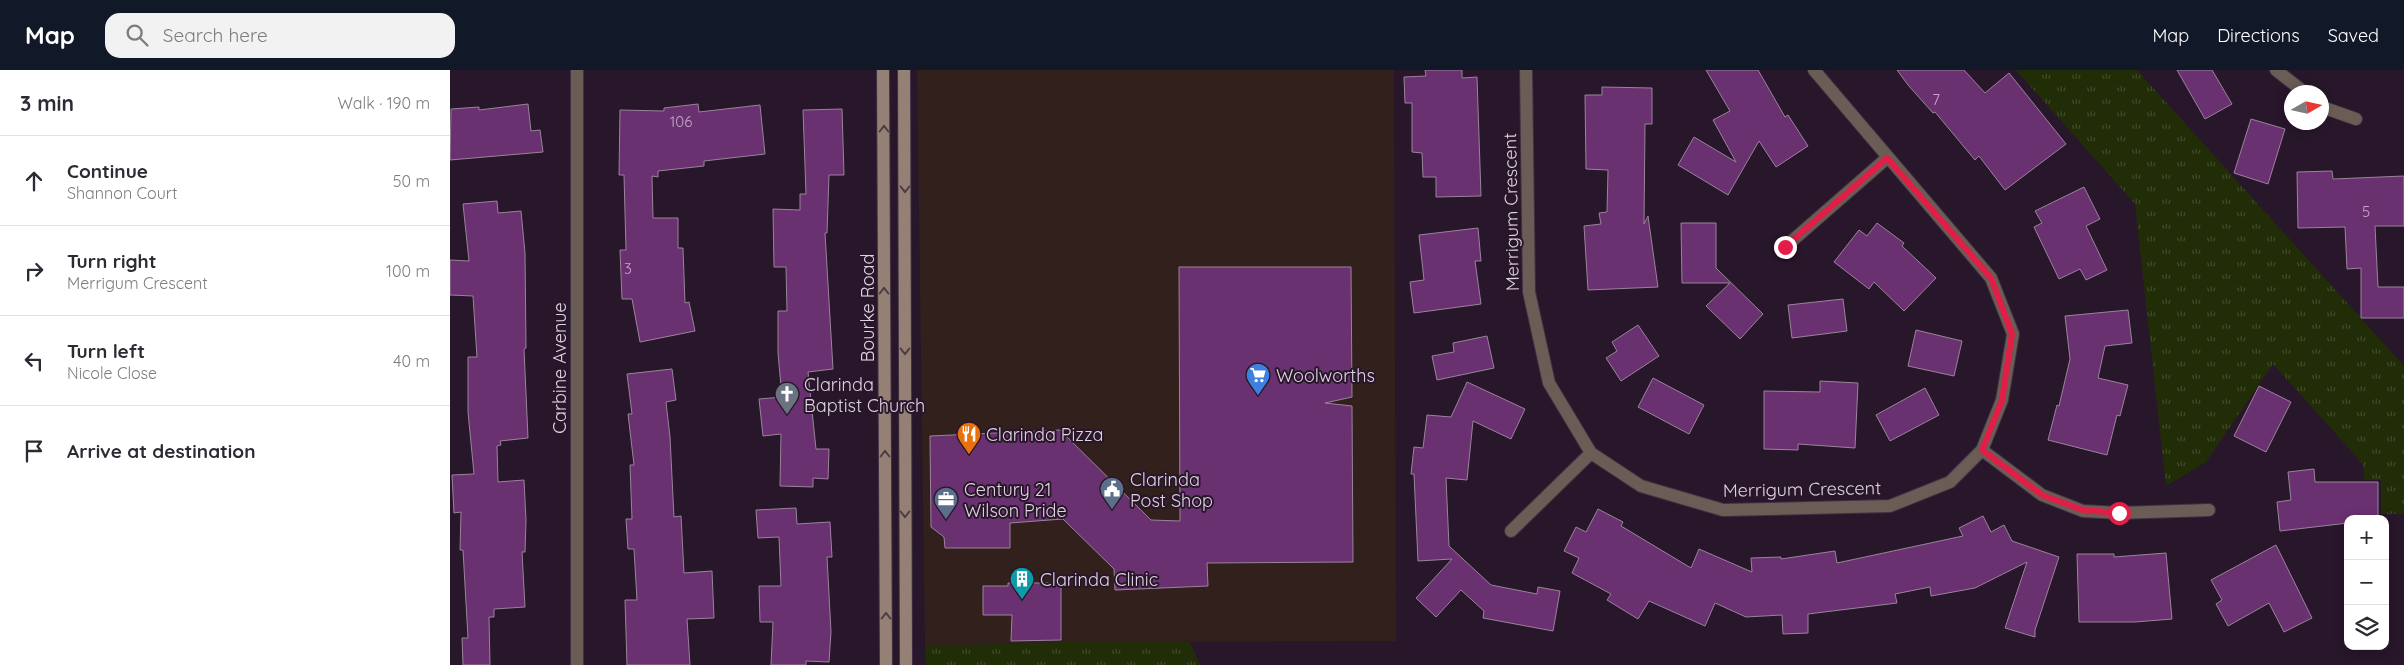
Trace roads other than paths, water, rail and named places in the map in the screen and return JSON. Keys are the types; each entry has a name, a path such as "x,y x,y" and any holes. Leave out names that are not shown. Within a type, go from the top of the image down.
{"main road":[{"name":"Bourke Road","path":"883,70 886,665"},
{"path":"904,70 906,665"}],"street":[{"name":"Carbine Avenue","path":"577,70 577,665"},
{"name":"Merrigum Crescent","path":"1526,70 1528,292 1549,383 1591,453 1641,486 1723,510 1890,506 1950,482 1982,450 2002,400 2012,334 1991,278 1814,70"},
{"path":"2276,70 2295,85"},
{"path":"2329,109 2356,119"},
{"path":"1785,247 1887,158"},
{"path":"1982,450 2042,495 2083,510 2119,513 2209,510"},
{"path":"1511,531 1591,453"}],"place":[{"name":"Woolworths","path":"1258,396"},
{"name":"Clarinda Baptist Church","path":"787,415"},
{"name":"Clarinda Pizza","path":"969,455"},
{"name":"Clarinda Post Shop","path":"1112,510"},
{"name":"Century 21 Wilson Pride","path":"946,520"},
{"name":"Clarinda Clinic","path":"1022,600"}]}
